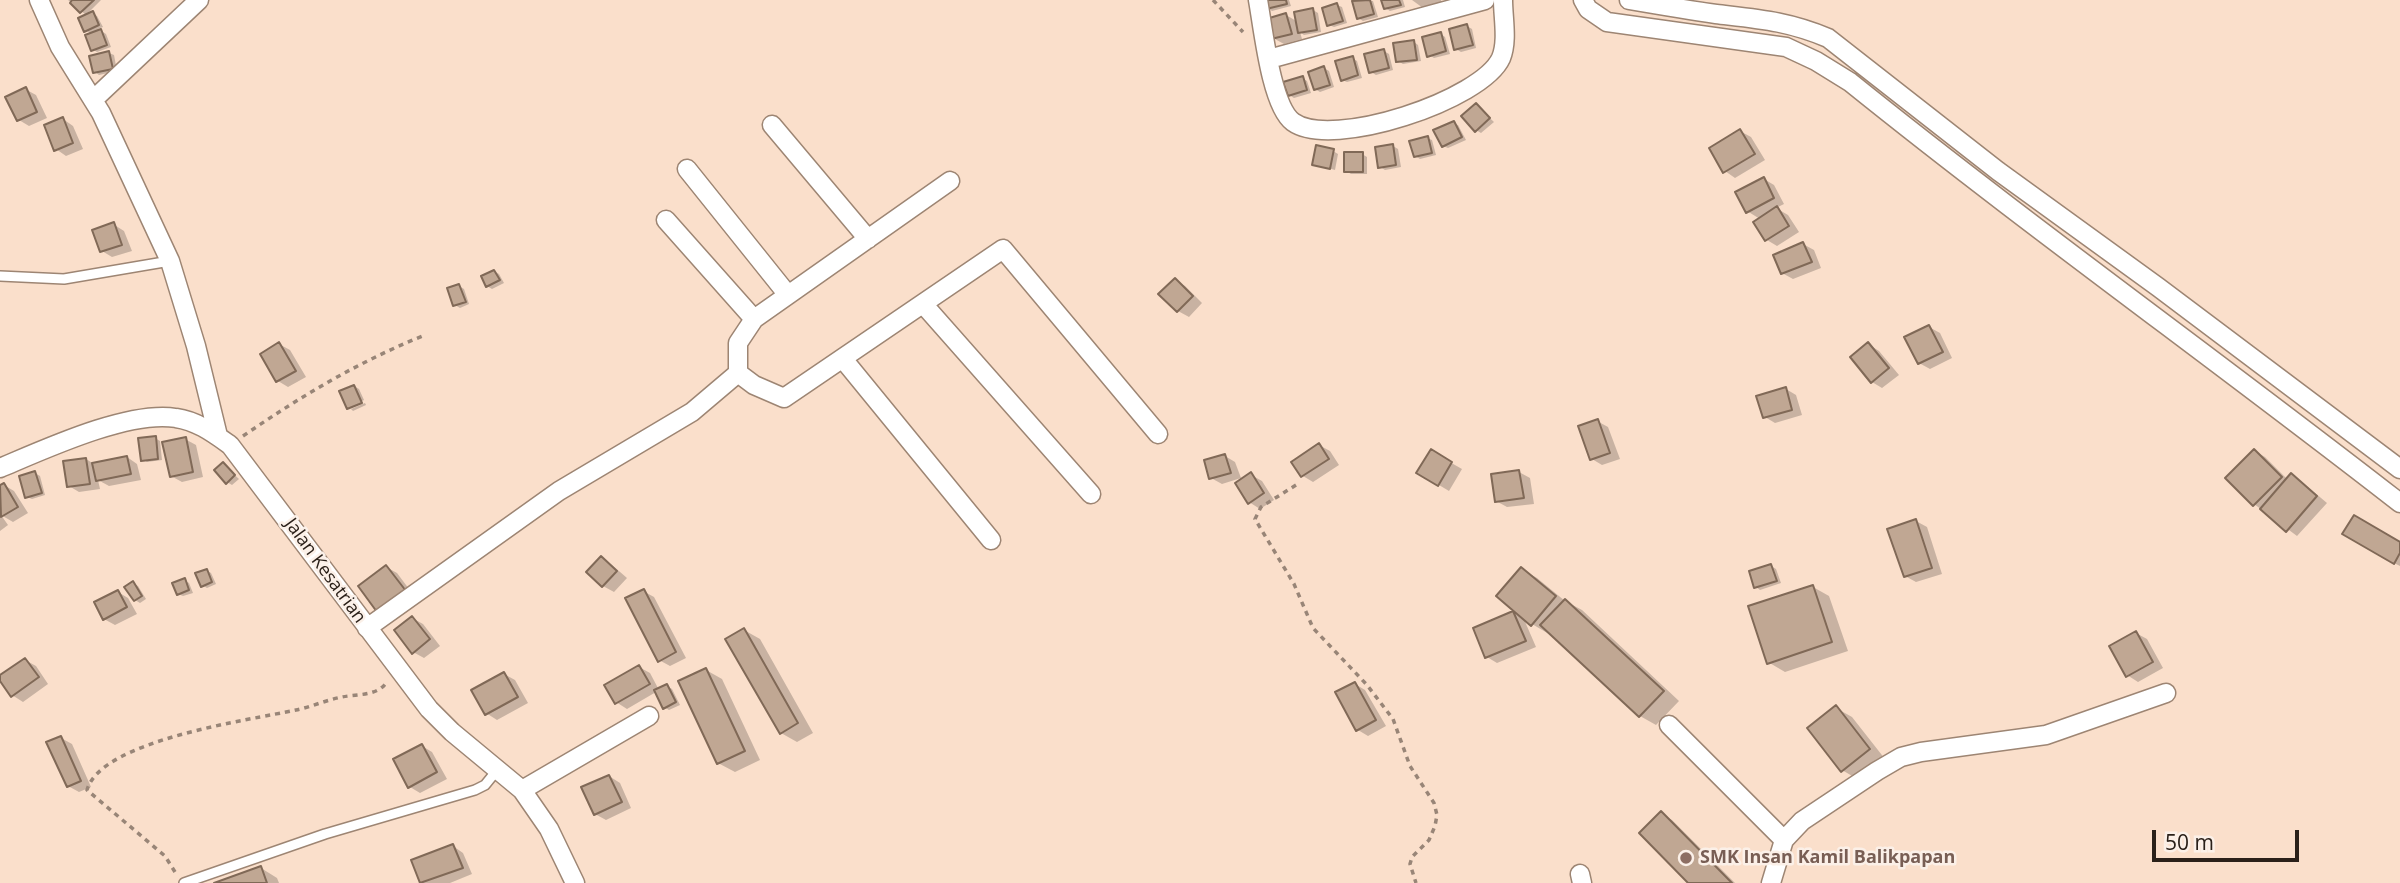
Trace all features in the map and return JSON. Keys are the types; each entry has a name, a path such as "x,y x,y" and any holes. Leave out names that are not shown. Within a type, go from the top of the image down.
{"street":[{"path":"39,0 60,47 93,100 170,261 224,441"},
{"path":"93,100 199,0"},
{"path":"1258,0 1275,89 1283,108 1293,122 1310,128 1338,130 1383,124 1465,91 1485,77 1500,60 1504,46 1503,0"},
{"path":"1269,59 1485,0"},
{"path":"1583,0 1588,9 1607,22 1786,47 1816,61 1850,82 2043,234 2262,395 2400,503"},
{"path":"1629,0 1715,14 1768,19 1797,25 1828,38 1998,171 2400,469"},
{"path":"772,125 868,239"},
{"path":"687,169 788,295"},
{"path":"367,628 559,491 692,412 738,373 738,343 754,319 950,181"},
{"path":"666,220 754,319"},
{"path":"738,373 754,385 784,398 1003,249 1158,434"},
{"path":"924,304 1091,494"},
{"path":"843,359 991,540"},
{"name":"Jalan Kesatrian","path":"0,468 52,446 139,417 178,418 202,427 224,441 429,709 452,732 522,790 549,829 575,883"},
{"path":"1772,883 1784,841 1802,821 1901,757 2046,735 2166,693"},
{"path":"522,790 649,716"},
{"path":"1669,725 1784,841"}],"lane":[{"path":"0,276 64,279 170,261"},
{"path":"184,883 325,834 475,790 485,785 498,769"}],"path":[{"path":"1213,0 1269,59"},
{"path":"224,441 372,356 425,335"},
{"path":"1296,485 1261,507 1255,519 1294,584 1313,628 1367,685 1393,719 1410,766 1434,803 1437,814 1435,826 1429,840 1412,857 1410,864 1416,883"},
{"path":"177,874 165,856 90,793 88,787 94,776 119,757 163,739 377,691 385,684 393,662"}],"building":[{"path":"72,0 94,0 80,13 70,3"},
{"path":"1264,0 1286,0 1287,4 1266,9"},
{"path":"1370,0 1374,14 1357,19 1352,1"},
{"path":"1381,0 1399,0 1401,5 1384,9"},
{"path":"1337,3 1343,21 1327,26 1322,8"},
{"path":"1313,8 1317,30 1298,33 1294,12"},
{"path":"93,11 99,25 84,32 78,18"},
{"path":"1286,13 1292,34 1271,39 1266,19"},
{"path":"1467,24 1473,45 1454,50 1449,29"},
{"path":"101,29 107,45 91,51 85,35"},
{"path":"1441,32 1446,51 1427,57 1422,37"},
{"path":"1414,40 1417,60 1396,62 1393,43"},
{"path":"1384,49 1389,68 1369,73 1364,54"},
{"path":"109,51 113,69 93,73 89,56"},
{"path":"1353,56 1358,75 1341,81 1335,61"},
{"path":"1324,66 1330,85 1314,90 1308,72"},
{"path":"1303,76 1307,90 1288,96 1283,82"},
{"path":"26,87 37,112 17,121 5,97"},
{"path":"1476,103 1490,118 1475,132 1461,116"},
{"path":"63,117 73,143 54,151 44,125"},
{"path":"1454,121 1462,137 1442,147 1433,130"},
{"path":"1740,129 1755,154 1723,173 1709,148"},
{"path":"1428,136 1432,153 1414,157 1409,141"},
{"path":"1393,144 1396,165 1378,168 1375,147"},
{"path":"1316,145 1334,149 1330,169 1312,165"},
{"path":"1344,152 1363,152 1363,172 1344,172"},
{"path":"1764,177 1774,198 1746,213 1735,192"},
{"path":"1777,206 1789,226 1765,241 1753,222"},
{"path":"114,222 122,245 100,252 92,230"},
{"path":"1803,242 1812,262 1781,274 1773,255"},
{"path":"494,270 500,280 486,287 481,276"},
{"path":"1175,278 1193,296 1177,312 1158,294"},
{"path":"459,284 466,302 453,306 447,288"},
{"path":"1929,325 1943,352 1918,364 1904,337"},
{"path":"279,342 296,371 276,382 260,354"},
{"path":"1868,342 1889,368 1871,383 1850,357"},
{"path":"354,385 362,403 347,409 339,391"},
{"path":"1786,387 1792,410 1763,418 1756,396"},
{"path":"1598,419 1610,453 1590,460 1578,426"},
{"path":"156,436 158,459 141,461 138,438"},
{"path":"186,437 193,472 170,477 162,442"},
{"path":"1319,443 1329,459 1301,477 1291,462"},
{"path":"1431,449 1452,462 1438,486 1416,473"},
{"path":"2254,449 2282,477 2253,506 2225,478"},
{"path":"1225,454 1231,473 1209,479 1204,460"},
{"path":"127,456 131,474 96,481 92,463"},
{"path":"86,458 90,484 67,487 63,461"},
{"path":"223,462 235,475 226,484 214,470"},
{"path":"1519,470 1524,498 1495,502 1491,474"},
{"path":"35,471 42,493 25,498 19,476"},
{"path":"1251,472 1264,493 1248,504 1235,483"},
{"path":"2291,473 2317,496 2286,532 2260,509"},
{"path":"4,483 18,507 1,517 0,485"},
{"path":"2354,515 2400,542 2400,553 2394,564 2342,534"},
{"path":"1916,519 1932,568 1904,577 1887,529"},
{"path":"601,556 617,571 602,587 586,572"},
{"path":"1771,564 1777,581 1754,588 1749,571"},
{"path":"386,565 406,591 377,612 358,586"},
{"path":"1521,567 1556,596 1531,626 1496,596"},
{"path":"207,569 212,582 201,587 195,573"},
{"path":"185,578 189,590 177,595 172,583"},
{"path":"133,581 142,596 134,601 124,587"},
{"path":"1813,585 1832,642 1767,664 1748,606"},
{"path":"644,589 676,652 658,662 625,598"},
{"path":"118,590 127,607 103,620 94,602"},
{"path":"1565,599 1664,691 1639,717 1540,625"},
{"path":"1513,611 1526,641 1485,658 1473,628"},
{"path":"412,616 430,639 412,654 394,630"},
{"path":"744,628 798,723 780,734 725,639"},
{"path":"2136,631 2153,662 2126,677 2109,646"},
{"path":"25,658 39,677 11,697 0,681 0,675"},
{"path":"639,665 650,684 615,704 604,685"},
{"path":"706,668 745,751 717,764 678,681"},
{"path":"504,672 518,697 485,715 471,690"},
{"path":"1355,682 1376,720 1356,731 1335,692"},
{"path":"667,684 676,702 663,709 654,690"},
{"path":"1836,705 1870,749 1841,772 1807,728"},
{"path":"61,736 81,781 67,787 46,742"},
{"path":"422,744 437,772 408,788 393,759"},
{"path":"609,775 622,802 594,815 581,787"},
{"name":"SMK Insan Kamil Balikpapan","path":"1661,811 1732,883 1688,883 1639,833"},
{"path":"453,844 463,868 420,883 411,860"},
{"path":"261,866 267,883 214,883"}],"place":[{"name":"SMK Insan Kamil Balikpapan","path":"1686,858"}]}
